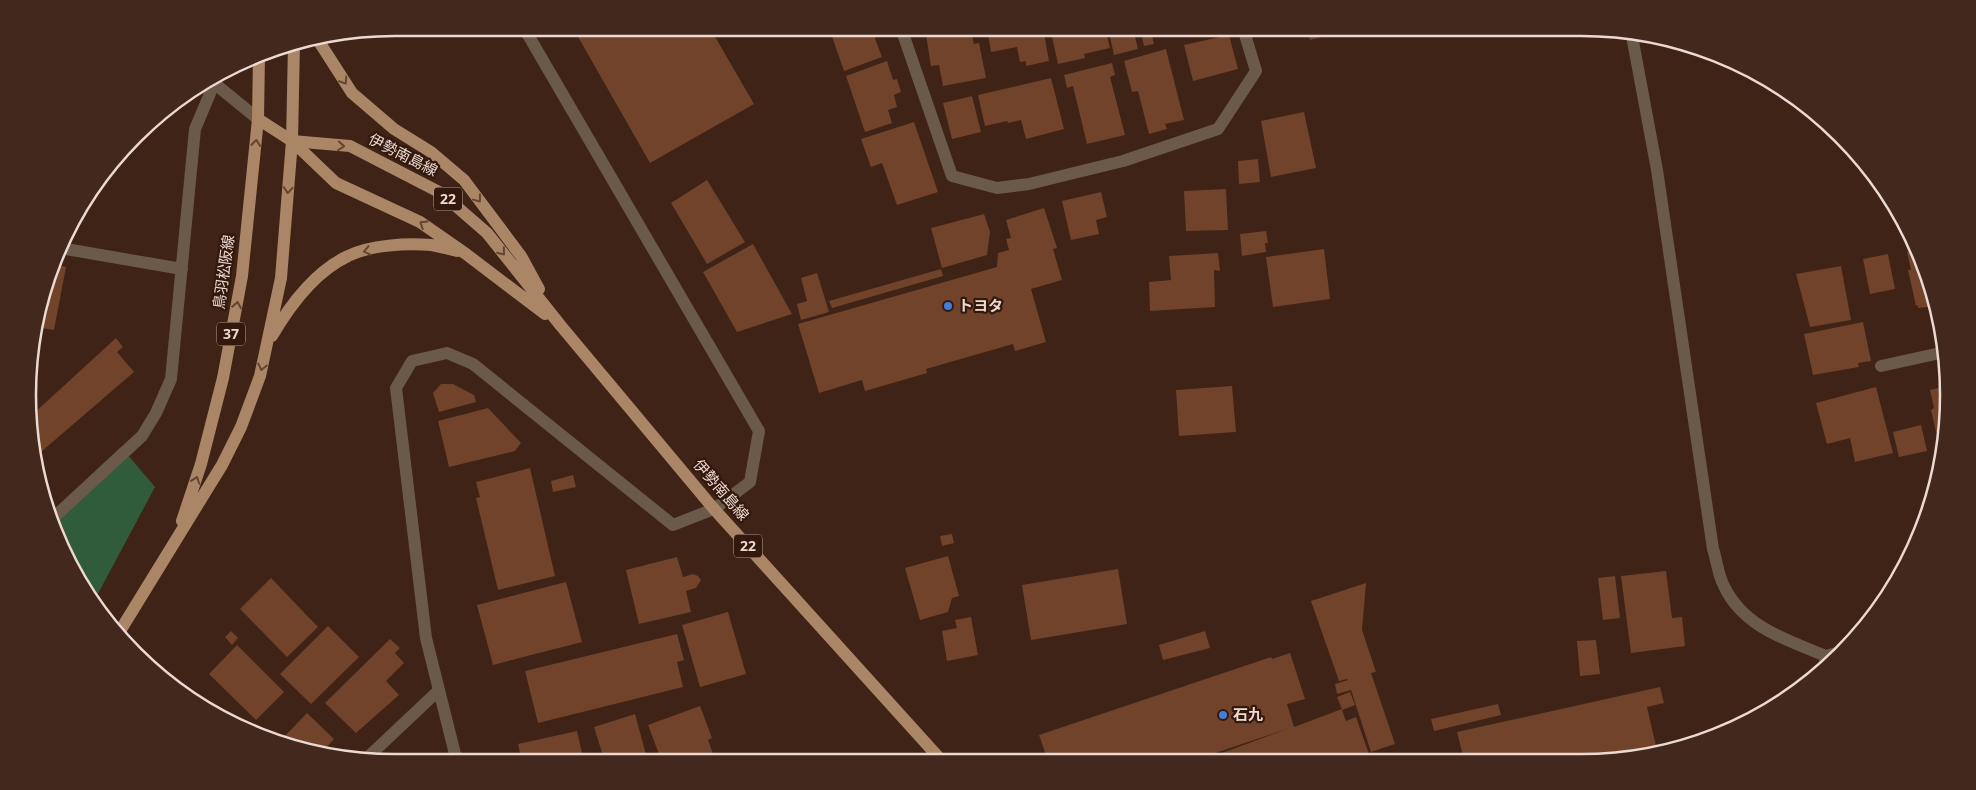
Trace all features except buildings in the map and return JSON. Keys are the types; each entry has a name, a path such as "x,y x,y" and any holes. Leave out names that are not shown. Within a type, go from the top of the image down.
{"main road":[{"path":"321,44 352,93 394,129 432,152 464,180 521,256 560,326"},
{"path":"292,141 294,51"},
{"path":"258,119 259,64"},
{"name":"伊勢南島線","path":"258,119 292,141 336,183 420,222 466,254 560,326"},
{"name":"鳥羽松阪線","path":"174,542 201,464 223,378 242,276 258,119"},
{"name":"伊勢南島線","path":"292,141 350,146 441,193 487,233 560,326 714,509 936,754"},
{"name":"鳥羽松阪線","path":"122,628 222,465 241,427 260,376 281,278 292,141"},
{"path":"267,344 285,314 309,285 330,267 348,256 400,244 432,245 466,254"}],"street":[{"path":"455,754 426,638 396,388 412,361 447,353 473,364 673,525 714,509 750,482 759,431 529,36"},
{"path":"904,36 952,176 997,188 1029,184 1123,161 1218,129 1256,71 1245,36"},
{"path":"1633,40 1657,170 1713,549 1723,585 1736,606 1754,624 1784,639 1826,656"},
{"path":"216,84 258,119"},
{"path":"57,515 142,436 156,414 170,379 195,129 209,88"},
{"path":"68,249 182,269"},
{"path":"1881,366 1937,354"},
{"path":"372,753 438,691"}],"green space":[{"path":"121,447 155,487 97,595 73,554 55,509"}],"place":[{"name":"トヨタ","path":"948,306"},
{"name":"石九","path":"1223,715"}]}
